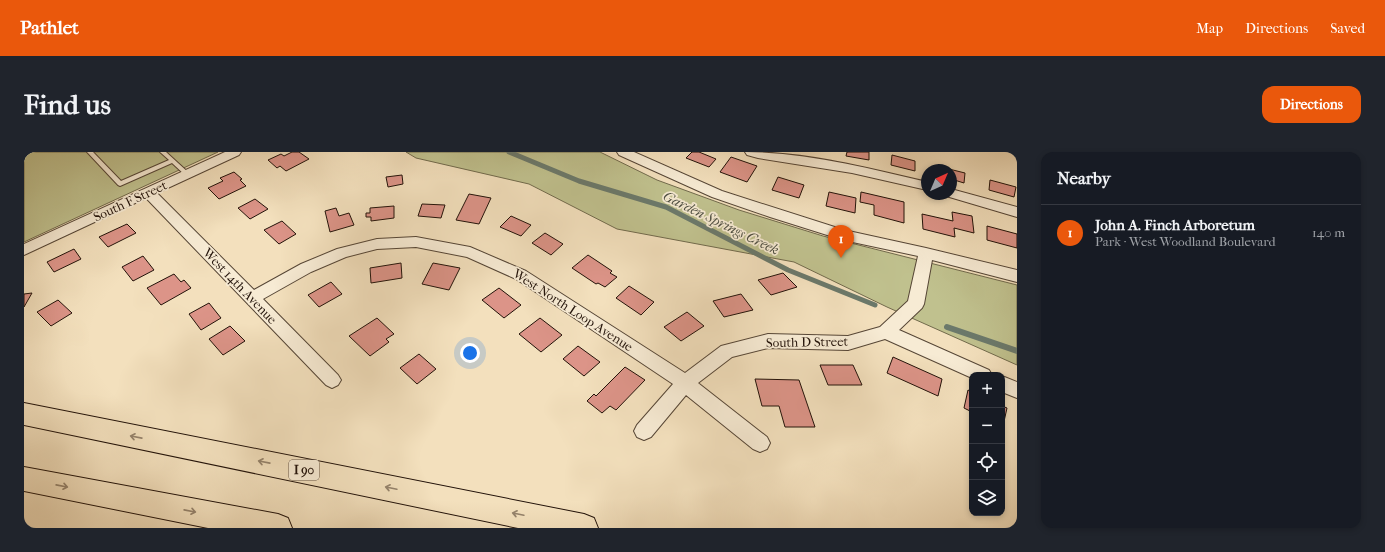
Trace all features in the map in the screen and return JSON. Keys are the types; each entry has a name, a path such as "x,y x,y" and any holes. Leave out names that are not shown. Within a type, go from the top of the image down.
{"highway":[{"name":"I 90","path":"24,414 584,528"},
{"path":"24,479 278,528"}],"street":[{"name":"South F Street","path":"24,250 235,152"},
{"path":"623,152 717,194 775,214 844,235 926,253 1017,276"},
{"path":"751,152 767,156 804,160 863,171 921,185"},
{"name":"West 14th Avenue","path":"148,192 332,380"},
{"path":"957,195 1017,212"},
{"name":"West North Loop Avenue","path":"252,298 306,268 342,253 377,244 416,242 470,252 521,275 685,383 760,443"},
{"name":"South D Street","path":"644,431 685,383 727,351 768,341 848,343 886,332 916,304 926,253"},
{"path":"886,332 976,372"},
{"path":"1005,385 1017,390"}],"lane":[{"path":"90,152 120,184 172,161"},
{"path":"163,152 187,174"}],"green space":[{"path":"24,152 218,152 24,242"},
{"path":"406,152 600,152 657,180 739,210 823,236 1017,285 1017,365 887,307 794,262 617,229 529,184 416,158"}],"building":[{"path":"292,152 299,152 309,159 286,171 280,166 277,168 268,160 281,154 284,156"},
{"path":"692,152 699,152 716,159 709,167 686,158"},
{"path":"847,152 869,152 869,160 846,156"},
{"path":"892,155 915,161 915,171 891,165"},
{"path":"731,157 757,166 747,182 720,172"},
{"path":"957,171 965,173 964,183 957,181"},
{"path":"234,172 242,179 240,180 246,186 219,199 208,188 223,181 220,178"},
{"path":"402,175 403,184 388,187 386,177"},
{"path":"778,177 804,185 799,198 772,190"},
{"path":"990,180 1016,187 1014,197 989,190"},
{"path":"829,192 856,198 855,213 826,206"},
{"path":"861,192 904,202 904,223 874,215 874,205 860,202"},
{"path":"469,194 491,198 479,224 456,220"},
{"path":"255,199 268,209 250,219 238,208"},
{"path":"422,204 445,205 441,218 418,216"},
{"path":"394,206 394,218 371,221 371,217 366,217 366,213 370,213 370,208"},
{"path":"336,208 339,216 349,213 354,225 330,232 325,211"},
{"path":"952,212 972,216 974,233 954,228 955,237 923,229 922,214 953,221"},
{"path":"511,216 531,225 521,236 500,227"},
{"path":"282,221 296,234 279,244 264,230"},
{"path":"127,224 136,233 108,247 99,237"},
{"path":"987,226 1017,234 1017,248 987,240"},
{"path":"545,233 563,244 551,255 532,243"},
{"path":"74,249 81,259 54,272 47,262"},
{"path":"588,255 612,271 610,273 617,277 605,287 598,283 596,284 572,268"},
{"path":"143,256 154,270 133,281 122,267"},
{"path":"401,263 402,278 371,283 370,268"},
{"path":"433,263 460,268 449,290 422,284"},
{"path":"783,273 797,287 771,295 758,280"},
{"path":"174,274 181,282 184,280 191,288 161,305 147,288"},
{"path":"331,282 342,294 319,307 308,295"},
{"path":"629,286 654,302 641,315 616,298"},
{"path":"499,288 521,305 504,318 482,300"},
{"path":"32,293 24,307 24,294"},
{"path":"741,294 753,310 724,317 713,301"},
{"path":"58,300 72,313 51,326 37,312"},
{"path":"209,303 221,318 201,330 189,314"},
{"path":"687,312 704,326 681,341 664,327"},
{"path":"377,318 394,334 386,339 389,342 370,356 349,336"},
{"path":"540,318 562,335 541,352 519,334"},
{"path":"230,326 245,341 223,355 209,339"},
{"path":"578,346 600,362 584,376 563,359"},
{"path":"419,354 436,369 417,384 400,368"},
{"path":"893,357 942,379 938,396 887,373"},
{"path":"820,365 853,365 862,385 828,385"},
{"path":"625,367 645,380 616,410 610,406 602,413 587,401 594,394 596,396"},
{"path":"755,379 799,380 815,427 785,427 779,406 762,406"},
{"path":"968,390 969,410 964,408"}],"waterway":[{"name":"Garden Springs Creek","path":"509,152 579,181 666,207 788,270 875,305"},
{"name":"Garden Springs Creek","path":"947,327 1017,351"}],"place":[{"name":"John A. Finch Arboretum","path":"841,258"}]}
